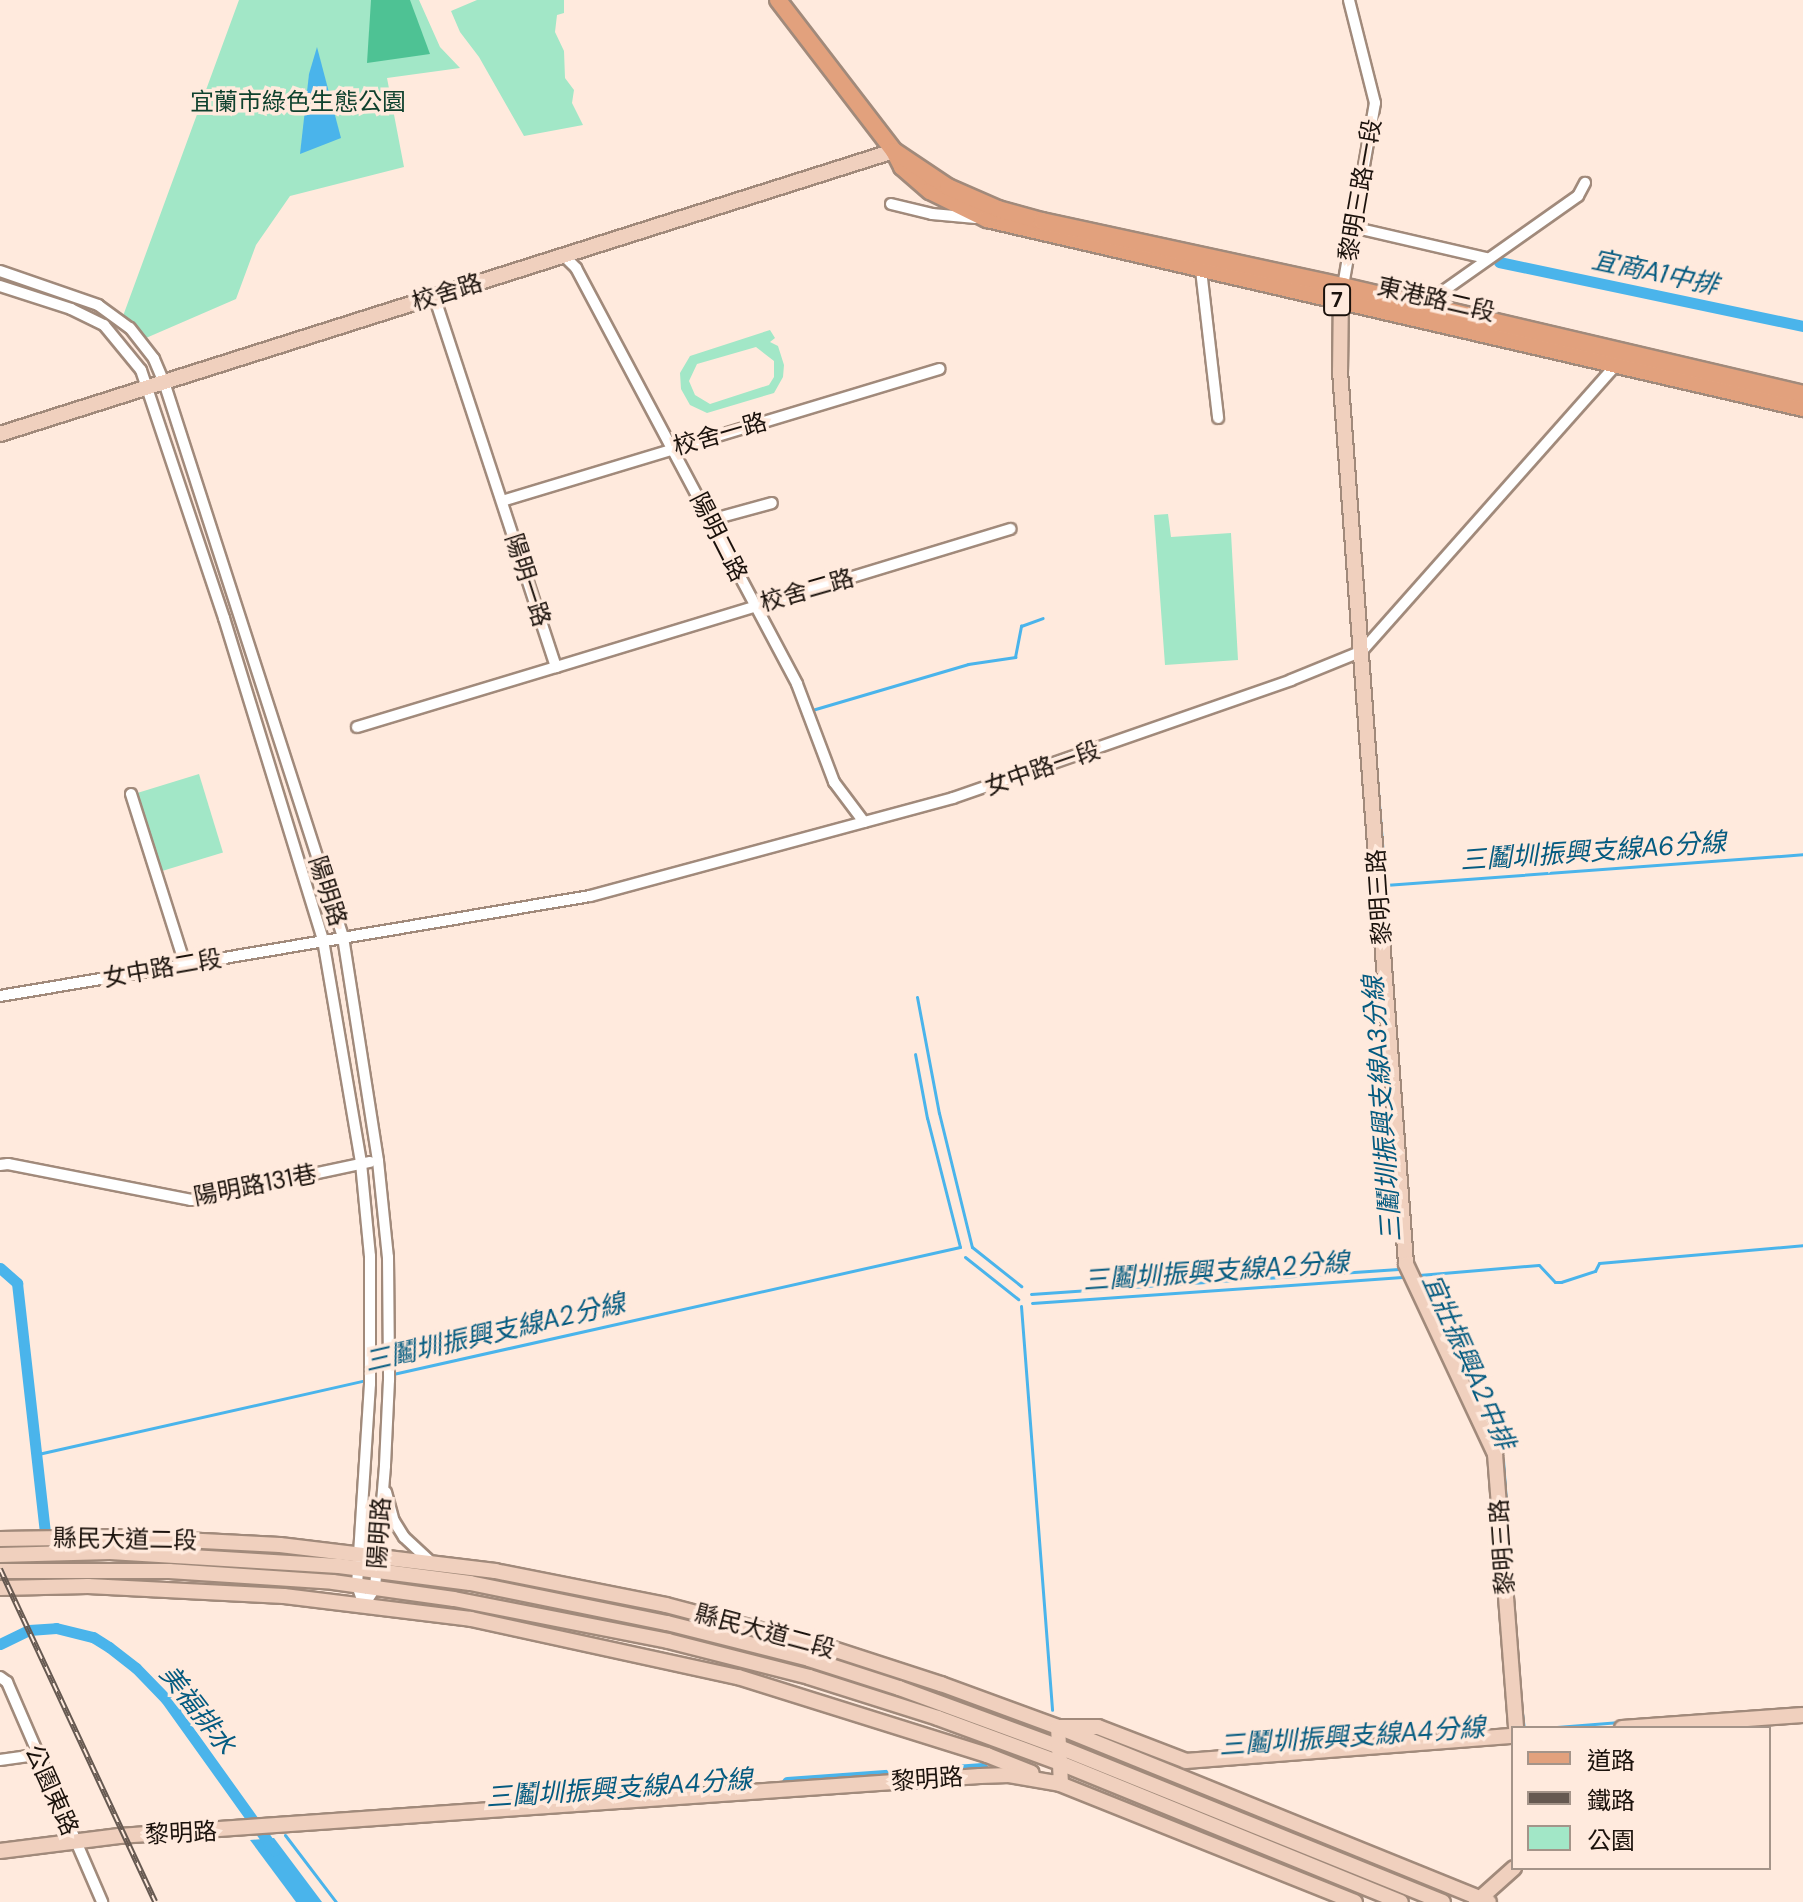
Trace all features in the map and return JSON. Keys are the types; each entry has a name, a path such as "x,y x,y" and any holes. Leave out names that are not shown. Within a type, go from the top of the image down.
{"main road":[{"name":"東港路二段","path":"778,0 894,151 902,167 930,191 987,219 1201,270 1341,293"},
{"name":"東港路二段","path":"894,151 948,187 998,209 1420,312 1616,365 1803,408"},
{"name":"東港路二段","path":"1420,312 1629,353 1803,394"}],"street":[{"name":"黎明三路一段","path":"1341,293 1375,103 1349,0"},
{"name":"校舍路","path":"0,434 894,151"},
{"path":"1420,312 1486,258 1578,196 1585,183"},
{"path":"891,204 932,214 987,219"},
{"path":"1352,227 1486,258"},
{"name":"陽明二路","path":"565,257 576,268 797,684 834,782 864,822"},
{"path":"1201,270 1218,418"},
{"name":"陽明路","path":"0,271 78,296 114,315 139,337 164,382 343,937 378,1161 388,1257 389,1380 385,1466 375,1588 364,1605"},
{"name":"陽明路","path":"0,286 71,309 104,325 134,358 149,386 323,940 365,1162 371,1305 370,1384 357,1585 364,1605"},
{"name":"黎明三路","path":"1341,293 1341,387 1406,1264 1495,1454 1516,1726"},
{"name":"陽明一路","path":"434,295 556,667"},
{"name":"女中路一段","path":"323,940 590,896 864,822 1038,770 1218,707 1362,651 1629,353"},
{"name":"校舍一路","path":"502,501 940,369"},
{"path":"710,520 772,503"},
{"name":"校舍二路","path":"556,667 1011,529"},
{"path":"357,727 556,667"},
{"path":"131,794 185,964"},
{"name":"女中路二段","path":"0,996 323,940"},
{"name":"陽明路131巷","path":"0,1165 8,1164 191,1200 365,1162"},
{"path":"385,1466 384,1485 394,1521 404,1537 430,1561"},
{"name":"縣民大道二段","path":"0,1539 125,1537 280,1545 359,1561"},
{"name":"縣民大道二段","path":"0,1555 110,1552 359,1561 667,1623 884,1683 1059,1747 1443,1902"},
{"name":"縣民大道二段","path":"376,1563 430,1561 666,1605 833,1649 1058,1727 1481,1901"},
{"name":"縣民大道二段","path":"0,1571 169,1571 357,1585 564,1619 697,1648 809,1677 1060,1763 1401,1902"},
{"name":"縣民大道二段","path":"0,1588 130,1587 364,1605 471,1619 670,1660 783,1690 987,1755 1355,1902"},
{"path":"666,1605 667,1623"},
{"name":"公園東路","path":"1,1678 102,1902"},
{"path":"1650,1726 1803,1715"},
{"path":"1061,1784 1058,1727 1098,1727 1186,1761 1511,1736"},
{"path":"0,1760 36,1755"},
{"path":"980,1776 991,1768 987,1755"},
{"path":"1186,1761 1186,1778"},
{"name":"黎明路","path":"0,1851 129,1835 980,1776 1009,1775 1061,1784"},
{"path":"1481,1901 1512,1870"}],"green space":[{"name":"宜蘭市綠色生態公園","path":"239,0 419,0 440,47 460,68 387,78 404,167 290,196 256,245 236,299 146,338 123,316"},
{"path":"371,0 410,0 430,54 367,63"},
{"path":"477,0 564,0 564,13 557,15 555,32 564,51 565,78 574,90 572,103 583,125 524,136 479,57 460,32 451,11"},
{"path":"770,330 775,338 770,342 778,346 784,365 783,377 774,393 707,413 690,405 681,389 680,373 690,356","holes":["756,347 774,361 774,377 769,385 710,404 695,395 689,381 697,364"]},
{"path":"1168,514 1171,537 1231,533 1238,660 1165,665 1154,515"},
{"path":"199,774 223,852 158,872 134,794"}],"water":[{"path":"317,47 341,138 300,154 309,74"},
{"path":"274,1838 322,1902 296,1902 250,1840"}],"waterway":[{"name":"宜商A1中排","path":"1499,262 1803,326"},
{"name":"三鬮圳振興支線A3分線","path":"812,710 968,664 1015,657 1021,626 1043,618"},
{"name":"三鬮圳振興支線A3分線","path":"1375,754 1385,880"},
{"name":"三鬮圳振興支線A6分線","path":"1385,885 1803,854"},
{"path":"917,997 939,1113 972,1247 1021,1286"},
{"name":"三鬮圳振興支線A2分線","path":"393,1374 960,1247 927,1118 915,1054"},
{"path":"1419,1275 1539,1265 1555,1282 1561,1282 1595,1271 1599,1263 1803,1245"},
{"name":"三鬮圳振興支線A2分線","path":"965,1257 1018,1299"},
{"path":"0,1268 17,1283 45,1531"},
{"name":"宜壯振興A2中排","path":"1031,1294 1402,1269"},
{"name":"宜壯振興A2中排","path":"1404,1276 1467,1411"},
{"name":"三鬮圳振興支線A2分線","path":"1032,1303 1402,1277"},
{"path":"1021,1306 1052,1710"},
{"name":"三鬮圳振興支線A2分線","path":"38,1454 366,1380"},
{"name":"三鬮圳振興支線A3分線","path":"1497,1443 1503,1460 1516,1642"},
{"name":"美福排水","path":"0,1644 29,1630 56,1628 93,1637 109,1647 136,1668 166,1699 274,1850"},
{"name":"三鬮圳振興支線A3分線","path":"1521,1705 1524,1726"},
{"path":"1569,1726 1620,1722"},
{"name":"宜壯振興A2中排","path":"787,1782 982,1768"},
{"path":"285,1835 336,1902"}],"railway":[{"path":"0,1569 155,1902"}],"water label":[{"name":"三鬮圳振興支線A4分線","path":"1352,1737"},
{"name":"三鬮圳振興支線A4分線","path":"619,1789"}]}
